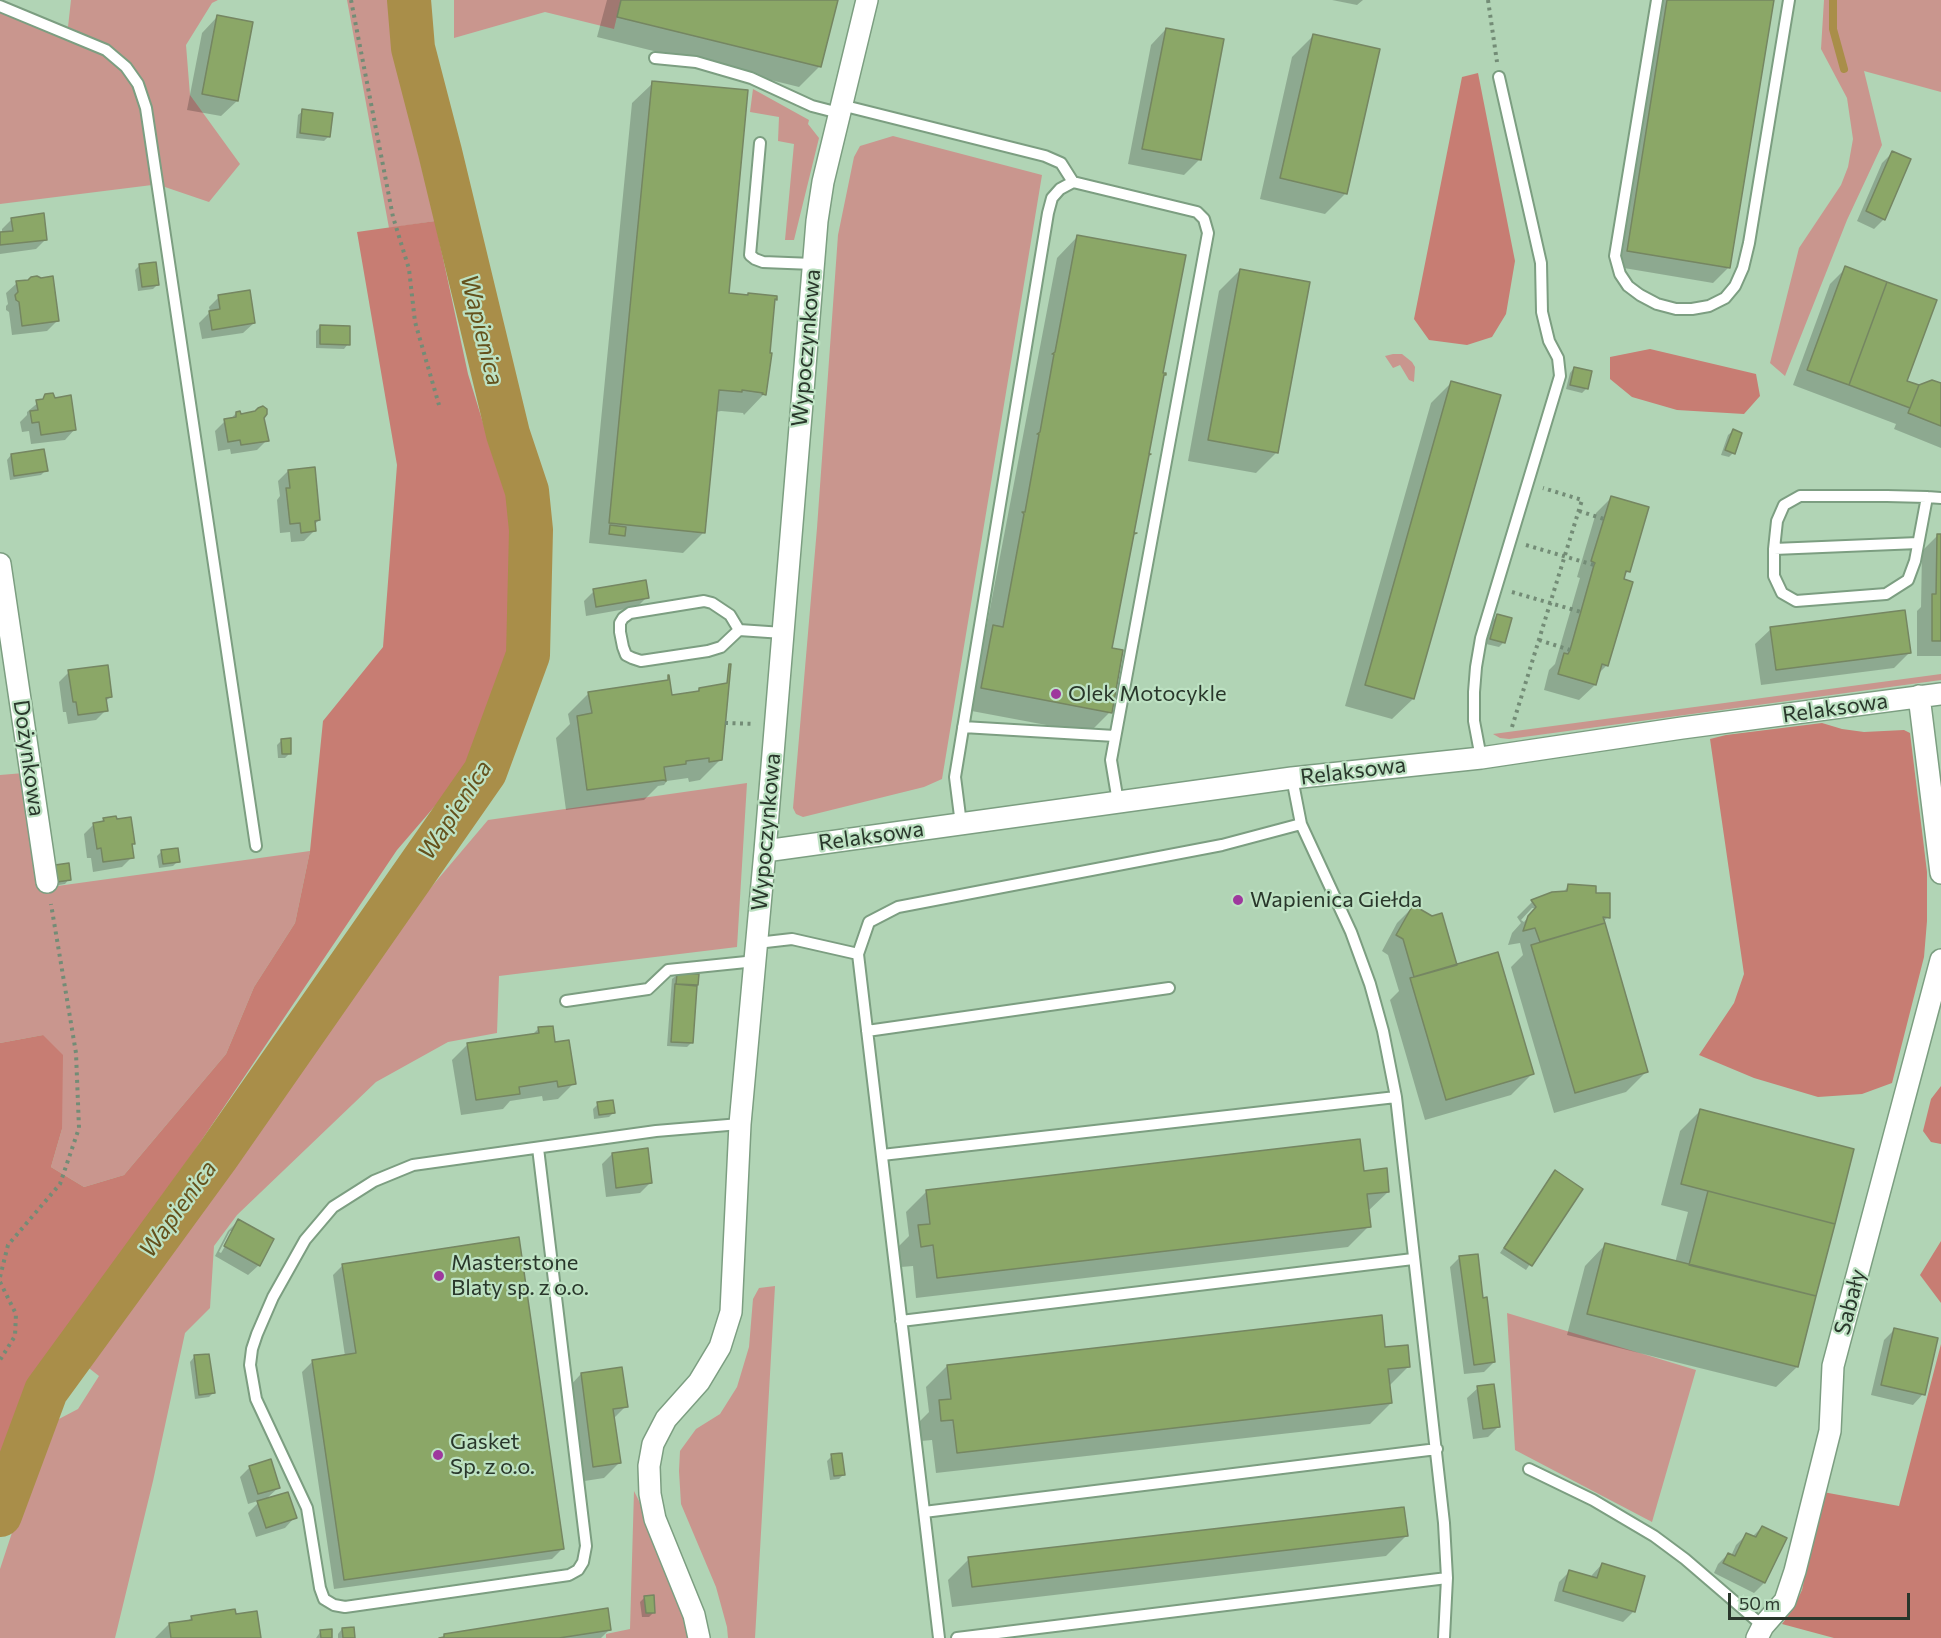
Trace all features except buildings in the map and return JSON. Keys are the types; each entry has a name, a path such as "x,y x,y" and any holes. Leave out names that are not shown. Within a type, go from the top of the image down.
{"street":[{"name":"Wypoczynkowa","path":"699,1638 694,1615 655,1519 650,1494 649,1466 653,1444 666,1419 699,1382 720,1347 730,1312 740,1124 765,851 813,264 822,182 867,0"},
{"name":"Dożynkowa","path":"0,564 47,882"},
{"name":"Relaksowa","path":"765,851 1292,778 1481,758 1682,728 1941,694"},
{"path":"1919,696 1941,873"},
{"name":"Sabały","path":"1760,1632 1785,1601 1795,1571 1830,1431 1833,1366 1941,960"}],"lane":[{"path":"1657,0 1615,256 1620,274 1628,286 1657,304 1676,309 1709,306 1725,298 1735,286 1743,268 1789,0"},
{"path":"0,6 106,50 126,67 138,84 146,108 256,846"},
{"path":"655,58 696,62 751,78 812,106 840,109 1045,156 1061,163 1073,182"},
{"path":"1481,758 1474,721 1474,692 1481,638 1560,376 1558,358 1549,341 1542,312 1541,263 1499,77"},
{"path":"760,143 750,255 763,262 813,264"},
{"path":"961,824 955,777 1048,213 1052,198 1060,189 1073,182 1197,212 1204,219 1208,233 1111,760 1118,802"},
{"path":"1927,497 1915,561 1908,580 1886,594 1796,601 1782,592 1774,576 1777,521 1784,506 1800,496 1927,497 1941,498"},
{"path":"1774,549 1918,543"},
{"path":"739,630 730,615 712,603 704,601 630,613 620,623 626,655 641,661 708,651 721,646 739,630 783,633"},
{"path":"963,727 1115,736"},
{"path":"1292,778 1301,824 1351,932 1370,984 1383,1031 1396,1097 1444,1523 1446,1578 1444,1638"},
{"path":"939,1638 858,954 868,922 898,907 1221,845 1301,824"},
{"path":"566,1001 648,989 668,970 756,952 792,939 858,954"},
{"path":"867,1031 1168,988"},
{"path":"882,1155 1396,1097"},
{"path":"538,1148 586,1546 584,1562 578,1570 569,1575 345,1607 334,1605 324,1599 320,1588 307,1508 256,1399 252,1380 252,1349 273,1297 305,1240 333,1207 374,1181 413,1166 656,1131 740,1124"},
{"path":"901,1321 1413,1259"},
{"path":"924,1512 1437,1449"},
{"path":"1529,1469 1593,1500 1654,1536 1685,1559 1760,1632"},
{"path":"957,1638 1446,1578"}],"path":[{"path":"351,0 393,217 409,269 415,322 440,405"},
{"path":"1488,0 1499,77"},
{"path":"1512,728 1582,500 1527,484"},
{"path":"1579,511 1604,519"},
{"path":"1510,541 1594,565"},
{"path":"1497,587 1581,612"},
{"path":"1539,640 1570,650"},
{"path":"725,723 775,725"},
{"path":"0,1277 8,1245 60,1184 79,1128 76,1053 47,882"},
{"path":"0,1281 16,1314 15,1336 0,1360"}],"shaded area":[{"path":"71,0 218,0 212,3 186,45 190,95 240,164 209,202 162,186 152,106 144,82 130,62 109,45 68,27"},
{"path":"347,0 390,0 392,49 435,221 389,228"},
{"path":"454,0 621,0 614,29 545,12 454,38"},
{"path":"1824,0 1941,0 1941,92 1864,71 1882,145 1847,220 1785,376 1770,363 1799,248 1841,185 1848,167 1853,139 1847,98 1821,49"},
{"path":"0,11 104,53 123,70 135,89 141,107 152,185 0,204"},
{"path":"1478,73 1515,261 1506,314 1492,337 1467,345 1429,340 1414,319 1462,77"},
{"path":"753,89 809,120 808,124 819,138 794,240 785,240 794,144 778,141 779,117 750,112"},
{"path":"893,136 1042,175 942,779 924,787 803,817 796,814 793,808 817,528 838,235 854,157 860,146"},
{"path":"435,221 468,374 488,439 521,515 519,650 472,763 397,850 195,1150 37,1369 0,1473 0,1043 43,1035 63,1055 62,1129 51,1167 84,1187 124,1175 226,1054 254,987 295,923 310,851 323,721 383,647 397,465 357,232"},
{"path":"1650,349 1756,374 1760,396 1744,414 1677,410 1632,397 1610,379 1610,357"},
{"path":"1402,354 1412,362 1415,367 1414,382 1409,380 1400,365 1393,368 1385,356"},
{"path":"1941,674 1941,680 1509,739 1493,734"},
{"path":"1822,723 1864,732 1904,730 1910,733 1927,872 1927,921 1924,957 1892,1083 1862,1094 1818,1097 1754,1078 1699,1055 1734,1003 1744,974 1710,739"},
{"path":"24,773 43,888 310,851 295,923 254,987 226,1054 124,1175 84,1187 51,1167 62,1129 43,1035 0,1043 0,775"},
{"path":"747,783 737,947 499,976 497,1033 448,1042 376,1082 237,1215 214,1246 210,1308 185,1333 153,1481 115,1638 0,1638 0,1569 36,1460 57,1420 78,1409 99,1376 85,1365 234,1155 317,1029 488,820"},
{"path":"1941,1086 1941,1144 1931,1142 1923,1131 1931,1099"},
{"path":"1941,1241 1941,1303 1920,1275"},
{"path":"775,1286 755,1638 728,1638 716,1587 681,1504 680,1451 696,1429 720,1414 737,1387 749,1347 753,1299 759,1288"},
{"path":"1507,1313 1696,1370 1652,1522 1515,1450"},
{"path":"1941,1344 1941,1638 1834,1638 1782,1624 1793,1609 1802,1590 1823,1492 1899,1506"},
{"path":"634,1491 686,1615 690,1638 606,1638 606,1634 630,1629"}],"waterway":[{"name":"Wapienica","path":"0,1515 46,1391 218,1155 485,772 528,655 531,530 527,491 508,434 413,48 409,0"},
{"path":"1833,0 1833,29 1844,69"}],"place":[{"name":"Olek Motocykle","path":"1056,694"},
{"name":"Wapienica Giełda","path":"1238,900"},
{"name":"Masterstone Blaty sp. z o.o.","path":"439,1276"},
{"name":"Gasket Sp. z o.o.","path":"438,1455"}]}
